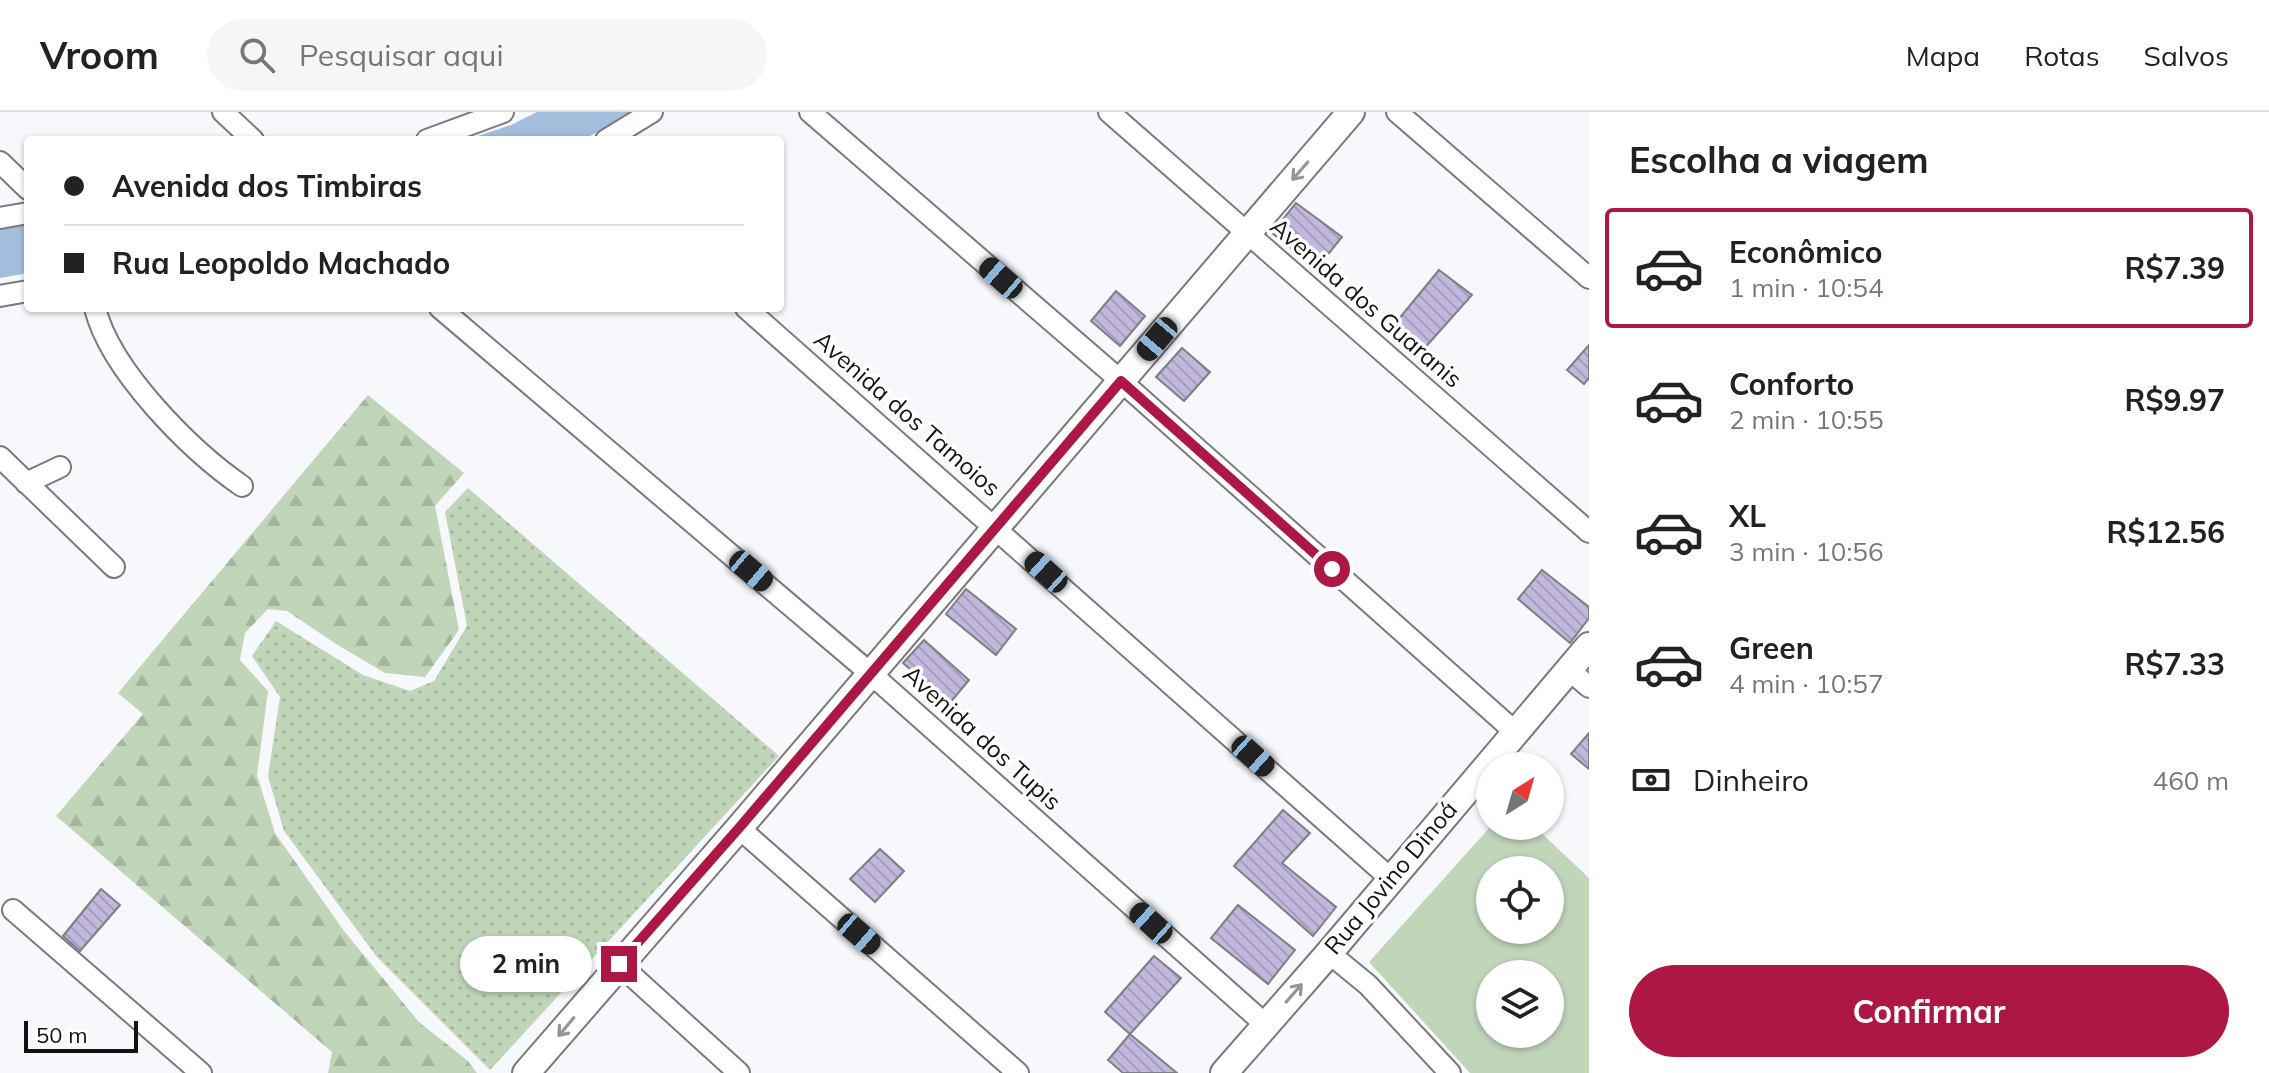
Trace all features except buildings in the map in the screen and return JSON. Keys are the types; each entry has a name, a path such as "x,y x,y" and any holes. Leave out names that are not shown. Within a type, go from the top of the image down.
{"main road":[{"path":"526,1073 1351,112"},
{"name":"Rua Jovino Dinoá","path":"1224,1073 1589,646"}],"street":[{"path":"223,112 249,136"},
{"path":"438,136 503,112"},
{"path":"613,136 652,112"},
{"path":"810,112 1121,381 1514,731"},
{"name":"Avenida dos Guaranis","path":"1109,112 1589,532"},
{"path":"1397,112 1589,278"},
{"path":"0,162 24,185"},
{"path":"0,218 24,214"},
{"path":"0,296 24,292"},
{"path":"96,312 116,358 150,402 220,471 242,486"},
{"name":"Avenida dos Tupis","path":"445,312 870,673 1266,1025"},
{"name":"Avenida dos Tamoios","path":"751,312 1391,879"},
{"path":"0,457 114,567"},
{"path":"26,483 60,467"},
{"path":"1568,669 1589,687"},
{"path":"739,828 1018,1073"},
{"path":"13,910 201,1073"},
{"path":"1329,953 1368,985 1450,1073"},
{"path":"619,964 739,1073"}],"green space":[{"path":"368,395 464,473 435,506 459,630 425,677 385,673 287,611 268,609 245,633 240,660 268,691 257,775 275,833 344,931 419,1022 468,1061 477,1073 328,1073 332,1052 56,816 143,714 118,693"},
{"path":"468,488 779,756 490,1070 377,957 284,831 268,776 280,697 252,656 276,621 363,675 410,691 434,681 467,626 445,512"},
{"path":"1478,840 1549,840 1589,878 1589,1073 1470,1073 1369,962"}],"water":[{"path":"537,112 636,112 590,136 478,136"},
{"path":"24,223 24,274 0,278 0,226"}],"route":[{"path":"619,964 1121,381 1332,569"}]}
